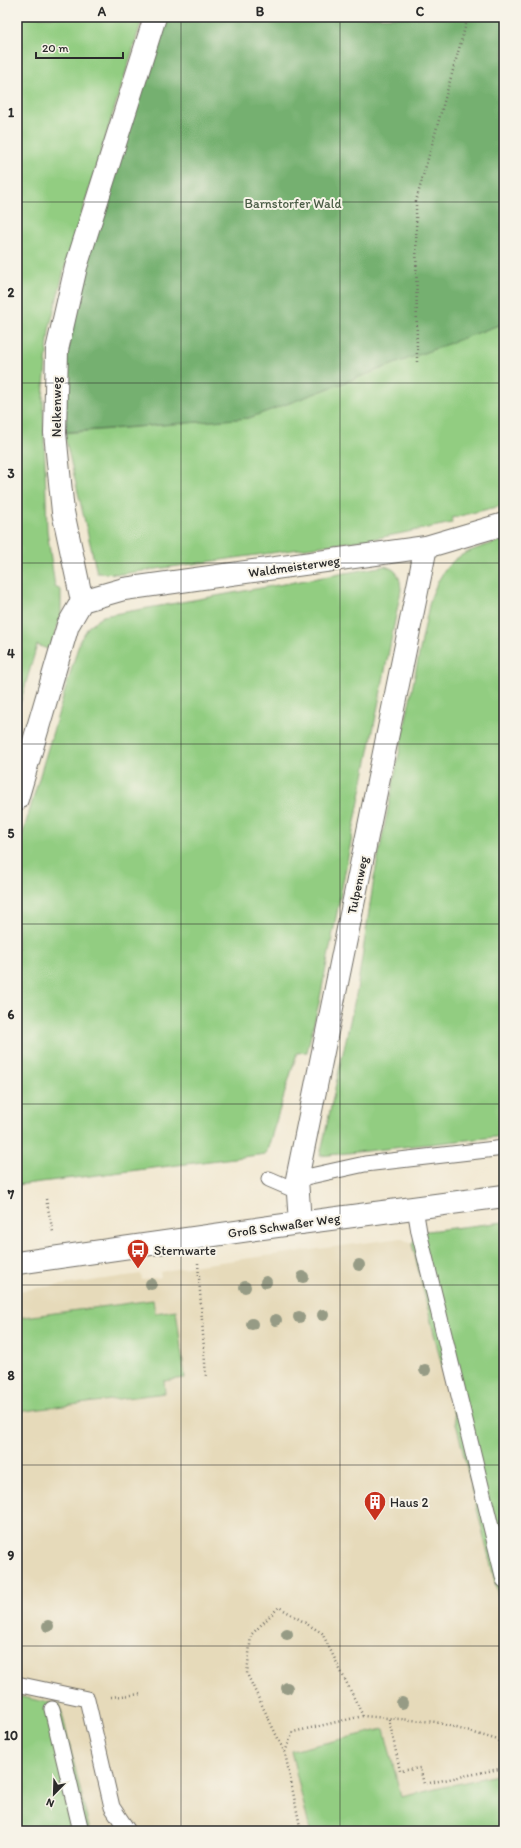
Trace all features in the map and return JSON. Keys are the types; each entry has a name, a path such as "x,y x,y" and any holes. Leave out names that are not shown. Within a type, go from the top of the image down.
{"street":[{"name":"Nelkenweg","path":"82,601 63,512 55,433 57,350 76,267 155,17"},
{"name":"Waldmeisterweg","path":"82,601 124,589 426,547 504,524"},
{"name":"Tulpenweg","path":"300,1223 297,1185 426,547"},
{"path":"17,799 68,625 82,601"},
{"name":"Groß Schwaßer Weg","path":"17,1263 504,1196"}],"lane":[{"path":"269,1179 297,1185 365,1164 504,1148"},
{"path":"415,1208 421,1240 504,1580"},
{"path":"17,1684 87,1699 112,1807 128,1831"},
{"path":"52,1709 81,1831"}],"path":[{"path":"417,362 416,201 468,17"},
{"path":"46,1199 53,1233"},
{"path":"198,1265 206,1377"},
{"path":"301,1831 284,1753 247,1674 251,1635 279,1607 322,1633 363,1716"},
{"path":"111,1697 142,1694"},
{"path":"284,1753 293,1732 363,1716 436,1722 498,1740 504,1762"},
{"path":"389,1719 400,1771 420,1768 424,1784 504,1768"}],"shaded area":[{"path":"401,1238 412,1244 504,1619 504,1831 90,1831 60,1705 17,1696 17,1291 141,1274 142,1280 161,1277 160,1272 198,1265"}],"green space":[{"path":"17,17 143,17 65,267 49,330 43,398 47,530 55,587 61,590 61,615 50,650 37,645 17,714"},
{"name":"Barnstorfer Wald","path":"155,17 504,17 504,323 249,418 55,433 57,350"},
{"path":"504,323 504,505 452,518 452,523 378,538 121,574 97,573 64,433 249,418"},
{"path":"504,540 504,1136 320,1156 357,990 374,878 430,600 443,573 457,558 466,553"},
{"path":"385,566 393,569 398,574 401,590 319,1003 307,1052 297,1053 266,1154 17,1185 17,853 80,640 89,626 103,616"},
{"path":"504,1222 504,1619 412,1244 419,1232"},
{"path":"153,1300 155,1313 176,1310 185,1378 164,1381 165,1393 17,1412 17,1318"},
{"path":"17,1696 60,1705 90,1831 17,1831"},
{"path":"384,1729 401,1797 496,1775 504,1809 504,1831 310,1831 291,1751"}],"place":[{"name":"Sternwarte","path":"138,1270"},
{"name":"Haus 2","path":"375,1522"}]}
